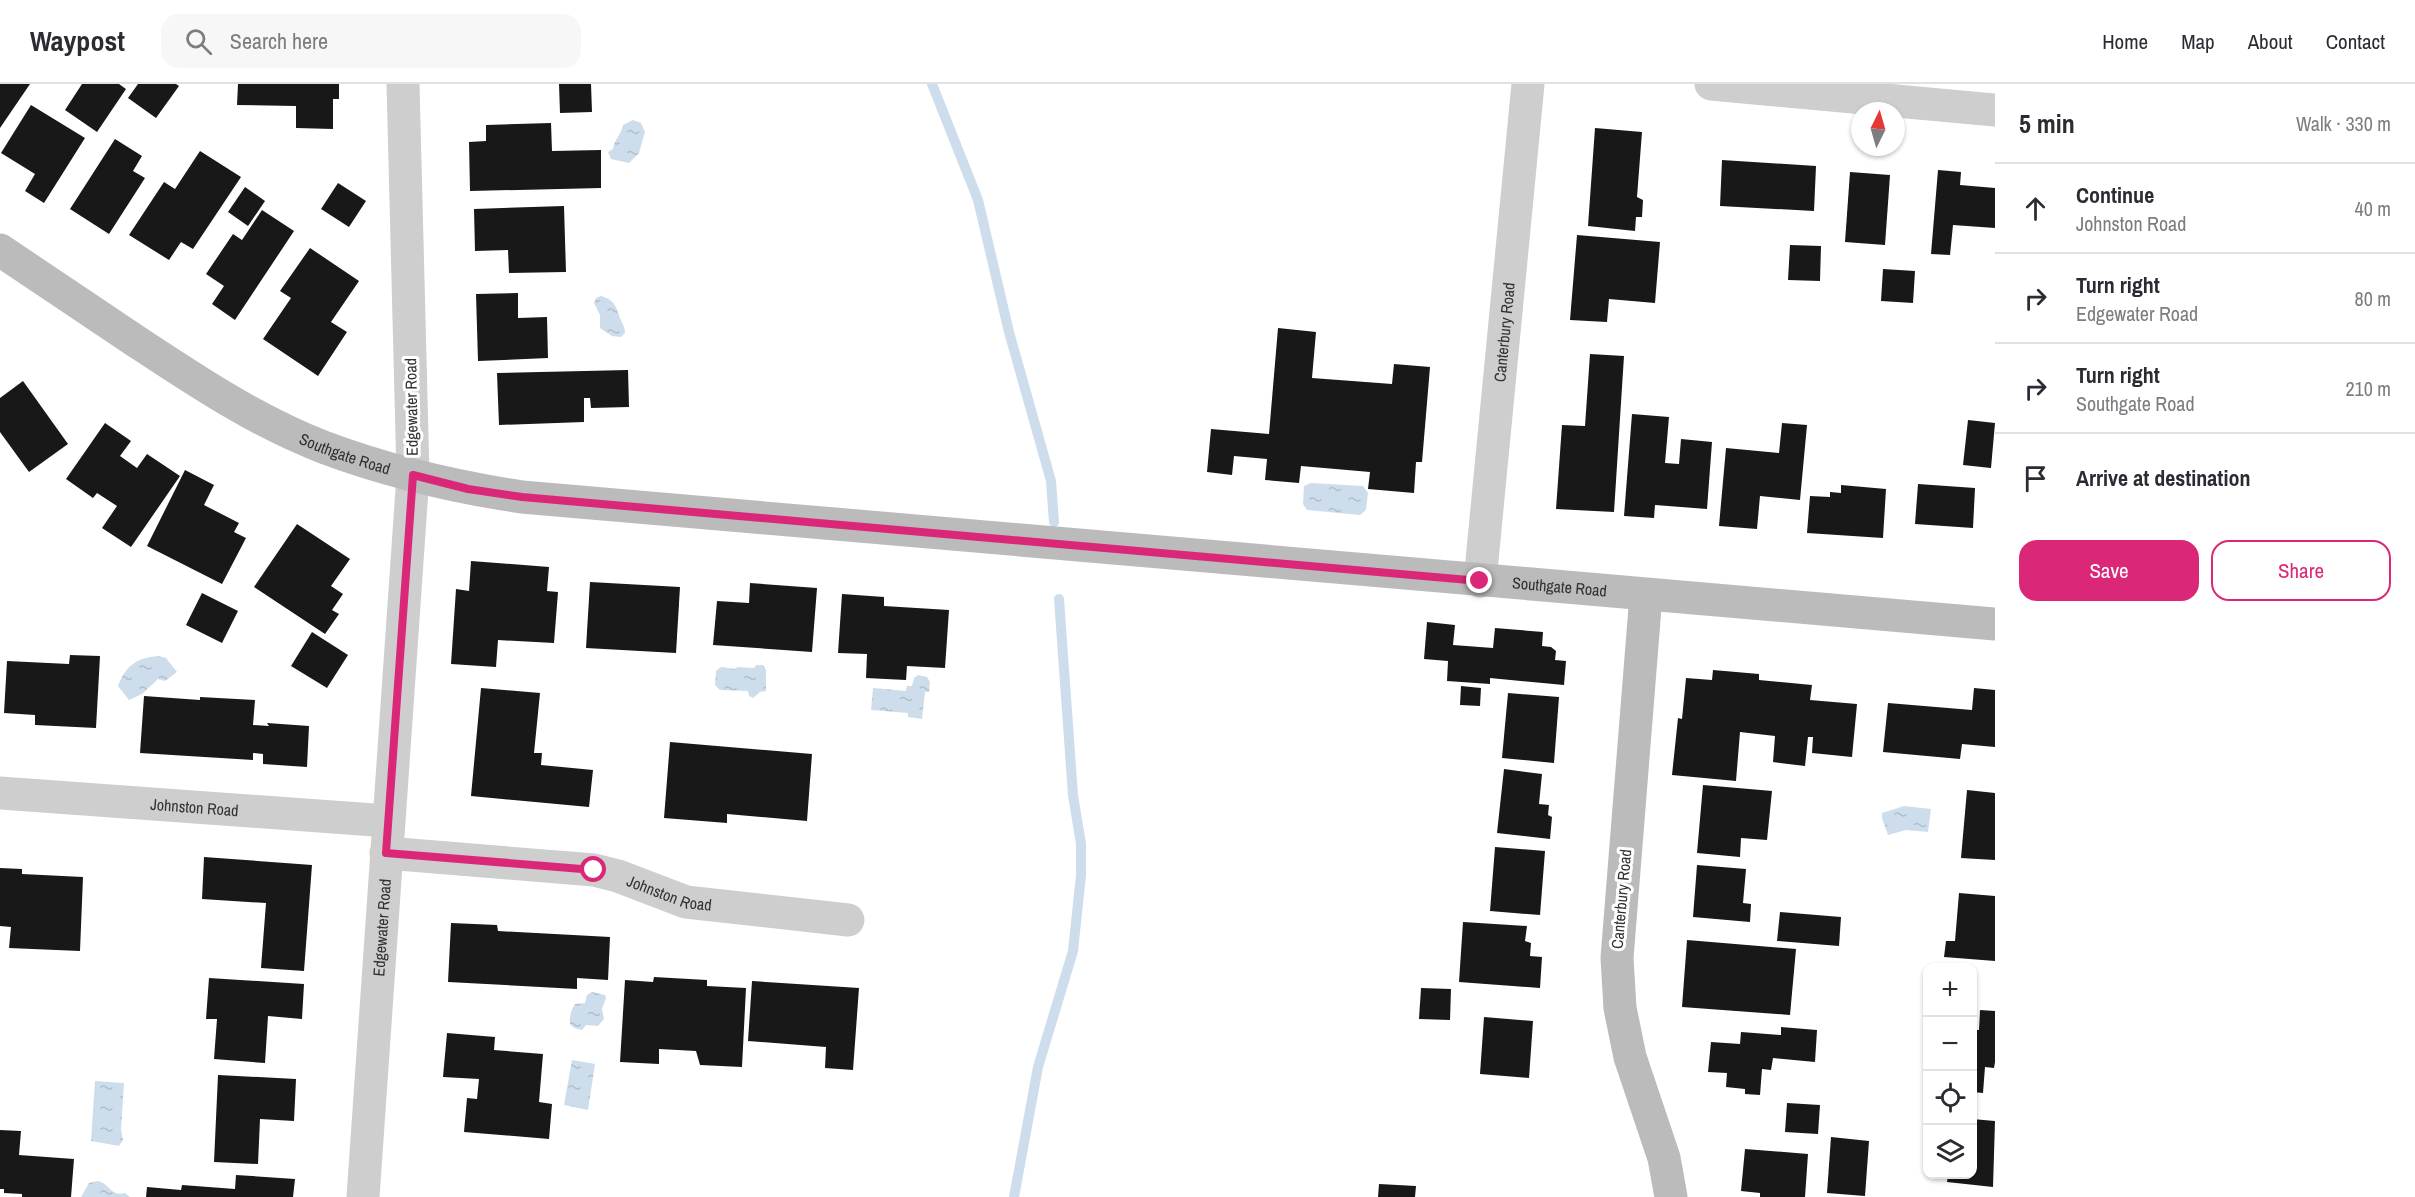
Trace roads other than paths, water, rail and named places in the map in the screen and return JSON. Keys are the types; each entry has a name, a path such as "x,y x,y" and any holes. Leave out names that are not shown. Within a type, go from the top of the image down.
{"street":[{"name":"Edgewater Road","path":"363,1197 413,475 403,84"},
{"name":"Canterbury Road","path":"1480,581 1528,84"},
{"path":"1712,84 1995,110"},
{"name":"Southgate Road","path":"0,250 201,384 248,411 323,447 413,475 468,489 522,497 1995,624"},
{"name":"Canterbury Road","path":"1646,595 1617,958 1620,1008 1630,1056 1664,1158 1671,1197"},
{"name":"Johnston Road","path":"0,792 387,837 594,870 618,876 686,902 848,920"}],"water":[{"path":"633,120 641,123 645,132 639,153 629,163 611,159 608,152 613,149 623,125"},
{"path":"601,296 616,307 625,331 621,337 612,336 600,328 600,315 594,303 596,298"},
{"path":"1311,483 1363,486 1368,493 1366,510 1360,515 1307,510 1303,504 1304,486"},
{"path":"158,656 166,658 177,672 165,681 158,679 142,694 129,700 118,686 125,673 138,661"},
{"path":"756,665 763,665 766,670 766,691 760,692 753,698 749,696 748,691 720,690 715,685 716,671 721,667 754,668"},
{"path":"918,675 927,677 930,682 929,692 925,692 922,719 908,717 908,713 871,710 873,688 906,691 907,686 912,686 914,678"},
{"path":"1904,806 1931,809 1928,832 1906,830 1888,835 1882,813"},
{"path":"592,992 605,995 602,1009 604,1019 598,1026 586,1025 582,1030 574,1028 570,1024 572,1009 575,1004 585,1003 587,995"},
{"path":"572,1060 595,1064 588,1110 564,1105"},
{"path":"95,1081 124,1083 121,1130 123,1140 119,1146 91,1141"},
{"path":"98,1181 113,1192 125,1193 130,1197 81,1197 89,1183"}],"waterway":[{"path":"932,84 978,200 1009,332 1051,481 1054,522"},
{"path":"1014,1197 1038,1067 1073,951 1081,875 1081,844 1073,795 1059,599"}]}
